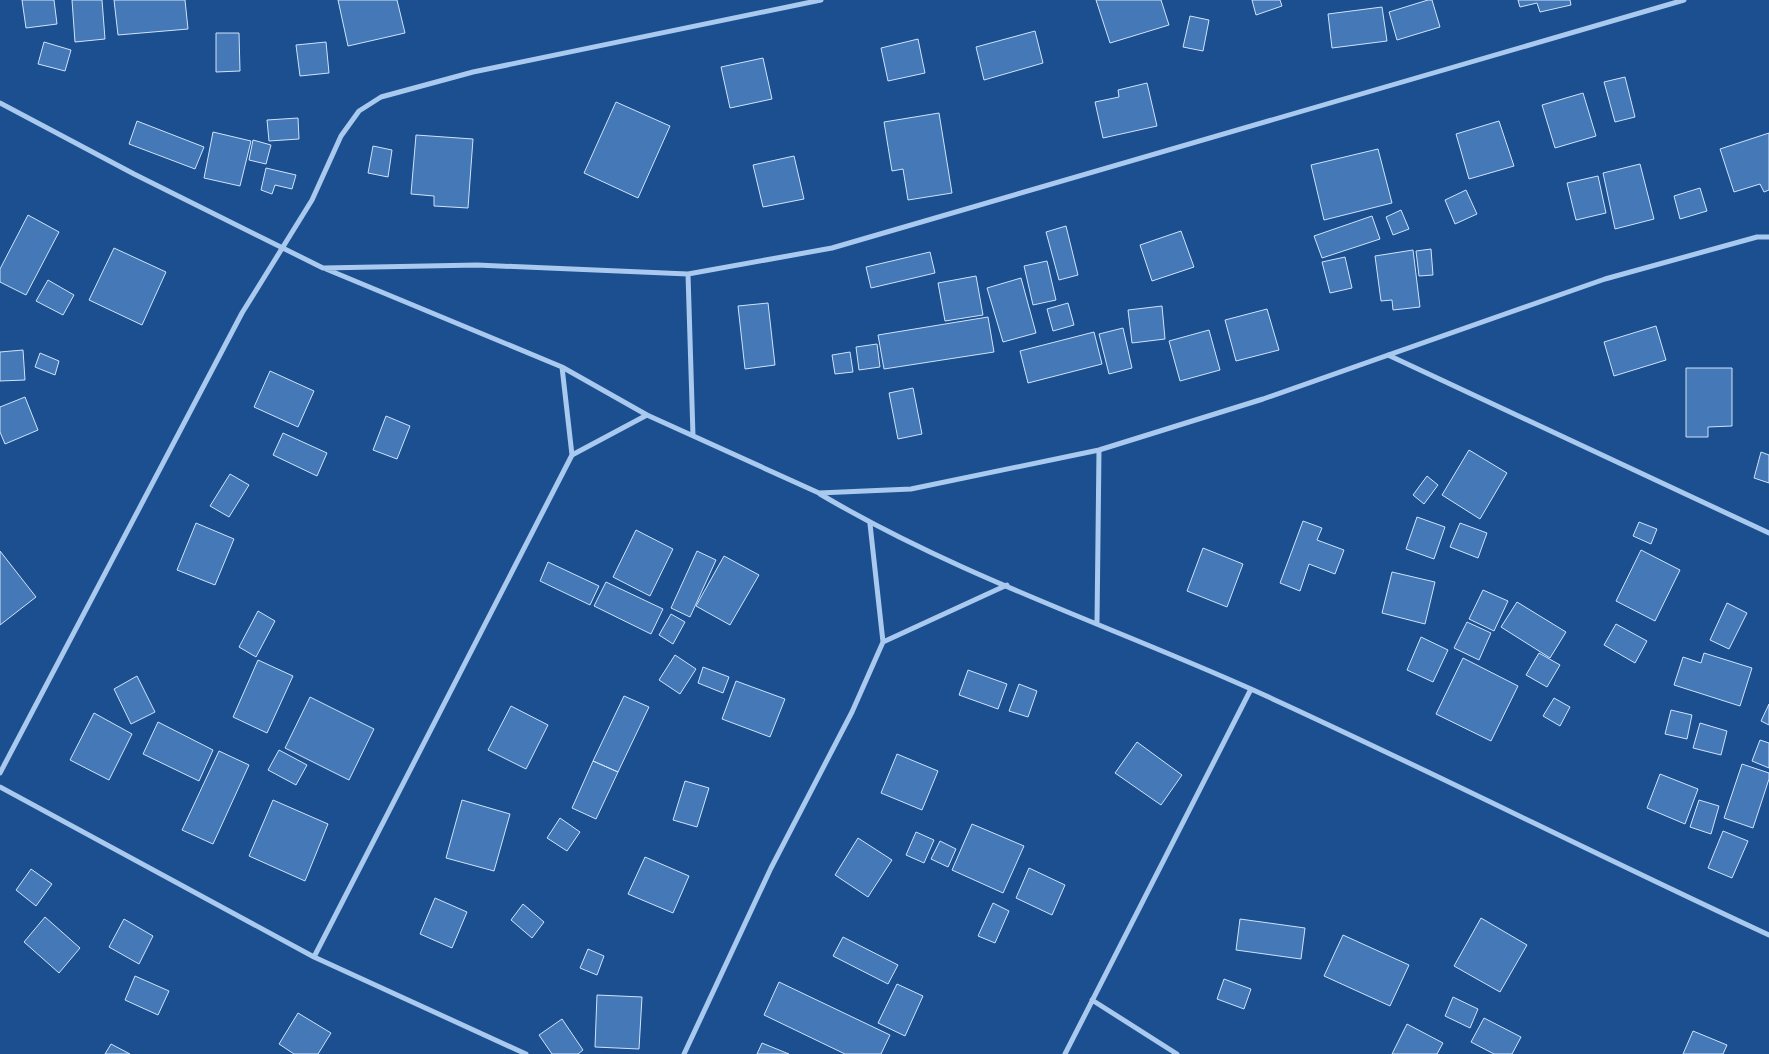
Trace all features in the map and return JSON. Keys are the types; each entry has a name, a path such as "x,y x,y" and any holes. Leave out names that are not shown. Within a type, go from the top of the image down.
{"street":[{"path":"0,773 242,313 284,248 316,192 341,136 359,111 381,97 473,72 822,0"},
{"path":"323,268 477,265 688,274 832,248 1684,0"},
{"path":"0,103 134,174 323,268 562,367 647,415 819,493 870,524 1097,624 1251,689 1769,936"},
{"path":"819,493 911,489 1099,450 1263,399 1604,279 1757,237 1769,232"},
{"path":"1757,237 1769,237"},
{"path":"688,274 693,436"},
{"path":"1388,355 1769,533"},
{"path":"314,957 572,455 562,367"},
{"path":"572,455 647,415"},
{"path":"1097,624 1099,450"},
{"path":"684,1054 771,868 852,712 883,642 870,524"},
{"path":"883,642 1007,585"},
{"path":"1065,1054 1251,689"},
{"path":"0,787 314,957 526,1054"},
{"path":"1092,1000 1177,1054"}],"building":[{"path":"22,0 54,0 57,24 26,28"},
{"path":"72,0 102,0 105,39 75,42"},
{"path":"114,0 185,0 188,29 118,35"},
{"path":"338,0 397,0 405,33 348,46"},
{"path":"1096,0 1161,0 1169,25 1110,43"},
{"path":"1252,0 1280,0 1282,6 1256,15"},
{"path":"1432,0 1440,27 1397,40 1389,12"},
{"path":"1518,0 1570,0 1571,5 1540,12 1537,3 1520,7"},
{"path":"1382,7 1387,41 1332,48 1328,14"},
{"path":"1190,16 1209,20 1203,51 1183,47"},
{"path":"1035,31 1043,63 984,80 976,47"},
{"path":"216,33 239,33 240,71 216,72"},
{"path":"918,39 925,73 888,81 881,48"},
{"path":"44,42 71,50 65,71 38,64"},
{"path":"326,42 329,73 300,76 296,45"},
{"path":"763,58 772,99 730,108 721,67"},
{"path":"1625,77 1635,117 1615,122 1604,82"},
{"path":"1147,83 1157,126 1103,138 1095,102 1119,97 1118,90"},
{"path":"1583,93 1596,136 1555,148 1542,105"},
{"path":"616,102 670,126 638,198 584,173"},
{"path":"939,113 952,193 908,200 903,169 892,171 884,122"},
{"path":"298,118 299,139 269,141 267,120"},
{"path":"137,121 204,147 195,169 129,144"},
{"path":"1499,121 1514,166 1469,179 1456,134"},
{"path":"213,132 251,141 240,186 204,178"},
{"path":"1769,133 1769,190 1764,192 1760,184 1734,192 1720,149"},
{"path":"416,135 473,139 468,208 434,206 434,196 411,194"},
{"path":"253,140 271,145 266,164 249,160"},
{"path":"373,146 392,150 388,177 368,173"},
{"path":"1378,149 1392,203 1324,220 1311,165"},
{"path":"794,156 804,199 763,207 753,165"},
{"path":"1640,164 1654,219 1615,229 1603,173"},
{"path":"266,168 296,175 292,189 275,185 272,194 261,190"},
{"path":"1598,176 1606,213 1576,220 1567,183"},
{"path":"1700,188 1707,211 1680,219 1674,196"},
{"path":"1466,190 1477,214 1455,224 1445,200"},
{"path":"1401,210 1409,229 1393,235 1386,217"},
{"path":"28,215 59,232 26,295 0,282 0,269"},
{"path":"1372,216 1380,239 1322,258 1314,236"},
{"path":"1066,226 1078,275 1059,280 1046,232"},
{"path":"1181,231 1194,267 1152,281 1140,245"},
{"path":"114,248 166,272 142,325 89,300"},
{"path":"1431,249 1433,275 1419,276 1416,251"},
{"path":"1413,250 1420,307 1393,310 1392,300 1381,301 1375,256"},
{"path":"930,252 935,273 871,288 866,267"},
{"path":"1345,257 1352,288 1330,293 1322,262"},
{"path":"1047,261 1056,300 1033,305 1024,266"},
{"path":"976,276 983,315 945,321 938,283"},
{"path":"1021,278 1036,333 1003,342 987,288"},
{"path":"48,280 74,295 63,315 36,301"},
{"path":"768,303 775,365 745,369 738,306"},
{"path":"1068,303 1074,325 1053,331 1047,309"},
{"path":"1162,306 1165,339 1132,343 1128,310"},
{"path":"1267,309 1279,350 1236,361 1225,320"},
{"path":"988,317 994,352 884,369 878,335"},
{"path":"1656,326 1666,360 1614,376 1604,342"},
{"path":"1123,328 1132,368 1109,374 1099,334"},
{"path":"1209,330 1220,370 1180,381 1169,341"},
{"path":"1094,332 1102,364 1028,383 1020,351"},
{"path":"877,344 880,367 859,370 856,347"},
{"path":"23,350 25,380 0,381 0,352"},
{"path":"850,352 853,372 835,374 832,355"},
{"path":"40,353 59,361 55,375 35,367"},
{"path":"1686,368 1732,368 1732,426 1708,427 1708,437 1686,437"},
{"path":"270,371 314,391 298,427 254,407"},
{"path":"913,388 922,434 898,439 889,393"},
{"path":"25,397 38,430 5,444 0,432 0,407"},
{"path":"386,416 410,426 397,459 373,450"},
{"path":"283,433 327,453 317,476 273,455"},
{"path":"1469,450 1507,473 1480,519 1442,495"},
{"path":"1761,452 1769,455 1769,483 1754,478"},
{"path":"230,474 249,485 229,517 210,506"},
{"path":"1427,476 1438,485 1424,504 1413,495"},
{"path":"1417,517 1445,527 1434,559 1406,549"},
{"path":"1303,521 1322,528 1317,540 1344,550 1335,574 1309,564 1300,591 1280,583"},
{"path":"1639,522 1657,529 1651,544 1633,536"},
{"path":"196,523 234,539 215,585 177,570"},
{"path":"1460,523 1487,533 1478,558 1450,547"},
{"path":"636,530 673,549 650,596 613,577"},
{"path":"1203,548 1243,564 1227,607 1187,591"},
{"path":"1641,550 1680,570 1655,621 1616,601"},
{"path":"0,551 36,597 0,625"},
{"path":"697,551 716,560 690,617 671,608"},
{"path":"724,556 759,575 730,625 696,606"},
{"path":"548,562 599,586 590,605 540,581"},
{"path":"1392,572 1435,582 1425,624 1382,613"},
{"path":"606,582 663,609 651,634 594,606"},
{"path":"1483,590 1508,601 1494,631 1469,619"},
{"path":"1517,602 1566,632 1550,658 1501,627"},
{"path":"1727,603 1747,613 1729,649 1710,640"},
{"path":"258,611 275,621 256,657 239,647"},
{"path":"671,614 685,622 673,644 659,635"},
{"path":"1467,622 1491,633 1479,660 1454,648"},
{"path":"1616,624 1647,641 1635,663 1604,645"},
{"path":"1421,637 1448,650 1433,682 1407,670"},
{"path":"1539,653 1560,665 1547,687 1526,675"},
{"path":"1704,653 1752,668 1740,706 1674,685 1683,657 1701,663"},
{"path":"675,655 696,669 680,694 659,680"},
{"path":"1463,658 1518,686 1491,741 1436,714"},
{"path":"258,660 293,676 267,733 233,717"},
{"path":"703,667 729,677 723,693 698,683"},
{"path":"968,670 1007,684 998,709 959,695"},
{"path":"137,676 155,712 131,724 114,689"},
{"path":"736,681 785,699 770,737 722,719"},
{"path":"1019,684 1037,691 1028,717 1009,711"},
{"path":"624,696 649,707 618,772 593,761"},
{"path":"310,697 374,729 349,780 285,748"},
{"path":"1554,698 1570,707 1560,726 1543,716"},
{"path":"1769,704 1769,725 1761,721"},
{"path":"511,706 548,725 526,769 488,750"},
{"path":"1671,710 1692,715 1687,739 1665,734"},
{"path":"94,713 132,734 109,780 70,760"},
{"path":"158,722 213,750 199,781 143,754"},
{"path":"1700,723 1727,731 1721,755 1693,748"},
{"path":"1760,740 1769,743 1769,768 1752,761"},
{"path":"1137,742 1182,775 1161,805 1115,773"},
{"path":"279,750 307,765 296,785 268,770"},
{"path":"219,751 249,765 213,844 182,830"},
{"path":"897,754 938,771 922,810 881,793"},
{"path":"593,761 618,772 596,819 572,808"},
{"path":"1742,764 1769,773 1769,779 1753,828 1724,818"},
{"path":"1660,774 1698,789 1685,824 1647,808"},
{"path":"685,781 709,788 697,827 673,820"},
{"path":"273,800 328,824 305,881 249,856"},
{"path":"462,800 510,814 494,871 446,858"},
{"path":"1699,800 1719,806 1711,834 1690,827"},
{"path":"560,818 580,832 567,851 547,838"},
{"path":"972,824 1024,846 1003,893 952,870"},
{"path":"1723,831 1748,841 1732,878 1708,868"},
{"path":"916,832 934,840 924,863 906,855"},
{"path":"858,838 892,860 868,897 835,875"},
{"path":"940,841 956,849 948,867 931,859"},
{"path":"645,857 689,876 673,913 628,894"},
{"path":"1029,868 1065,885 1052,915 1016,898"},
{"path":"31,869 52,884 36,906 16,890"},
{"path":"435,898 467,912 452,948 420,934"},
{"path":"993,903 1009,911 995,943 978,936"},
{"path":"523,904 544,922 532,938 511,920"},
{"path":"45,917 80,948 59,973 24,942"},
{"path":"1481,918 1527,945 1500,992 1454,966"},
{"path":"124,919 153,936 139,964 109,947"},
{"path":"1240,919 1305,928 1301,959 1236,950"},
{"path":"1343,935 1409,965 1390,1006 1324,976"},
{"path":"843,937 898,965 888,984 833,956"},
{"path":"588,949 604,956 597,975 580,968"},
{"path":"135,976 169,991 158,1015 125,1000"},
{"path":"1224,979 1251,989 1244,1009 1217,999"},
{"path":"779,982 890,1035 881,1054 845,1054 764,1015"},
{"path":"897,984 923,996 905,1036 878,1023"},
{"path":"597,995 642,997 639,1049 595,1047"},
{"path":"1453,997 1478,1009 1470,1028 1445,1016"},
{"path":"298,1013 331,1033 318,1054 294,1054 279,1044"},
{"path":"1484,1018 1521,1037 1512,1054 1494,1054 1471,1042"},
{"path":"562,1019 583,1050 578,1054 552,1054 539,1035"},
{"path":"1407,1024 1443,1043 1437,1054 1392,1054"},
{"path":"1693,1031 1727,1045 1723,1054 1683,1054"},
{"path":"762,1043 789,1054 757,1054"},
{"path":"111,1044 130,1054 105,1054"}]}
